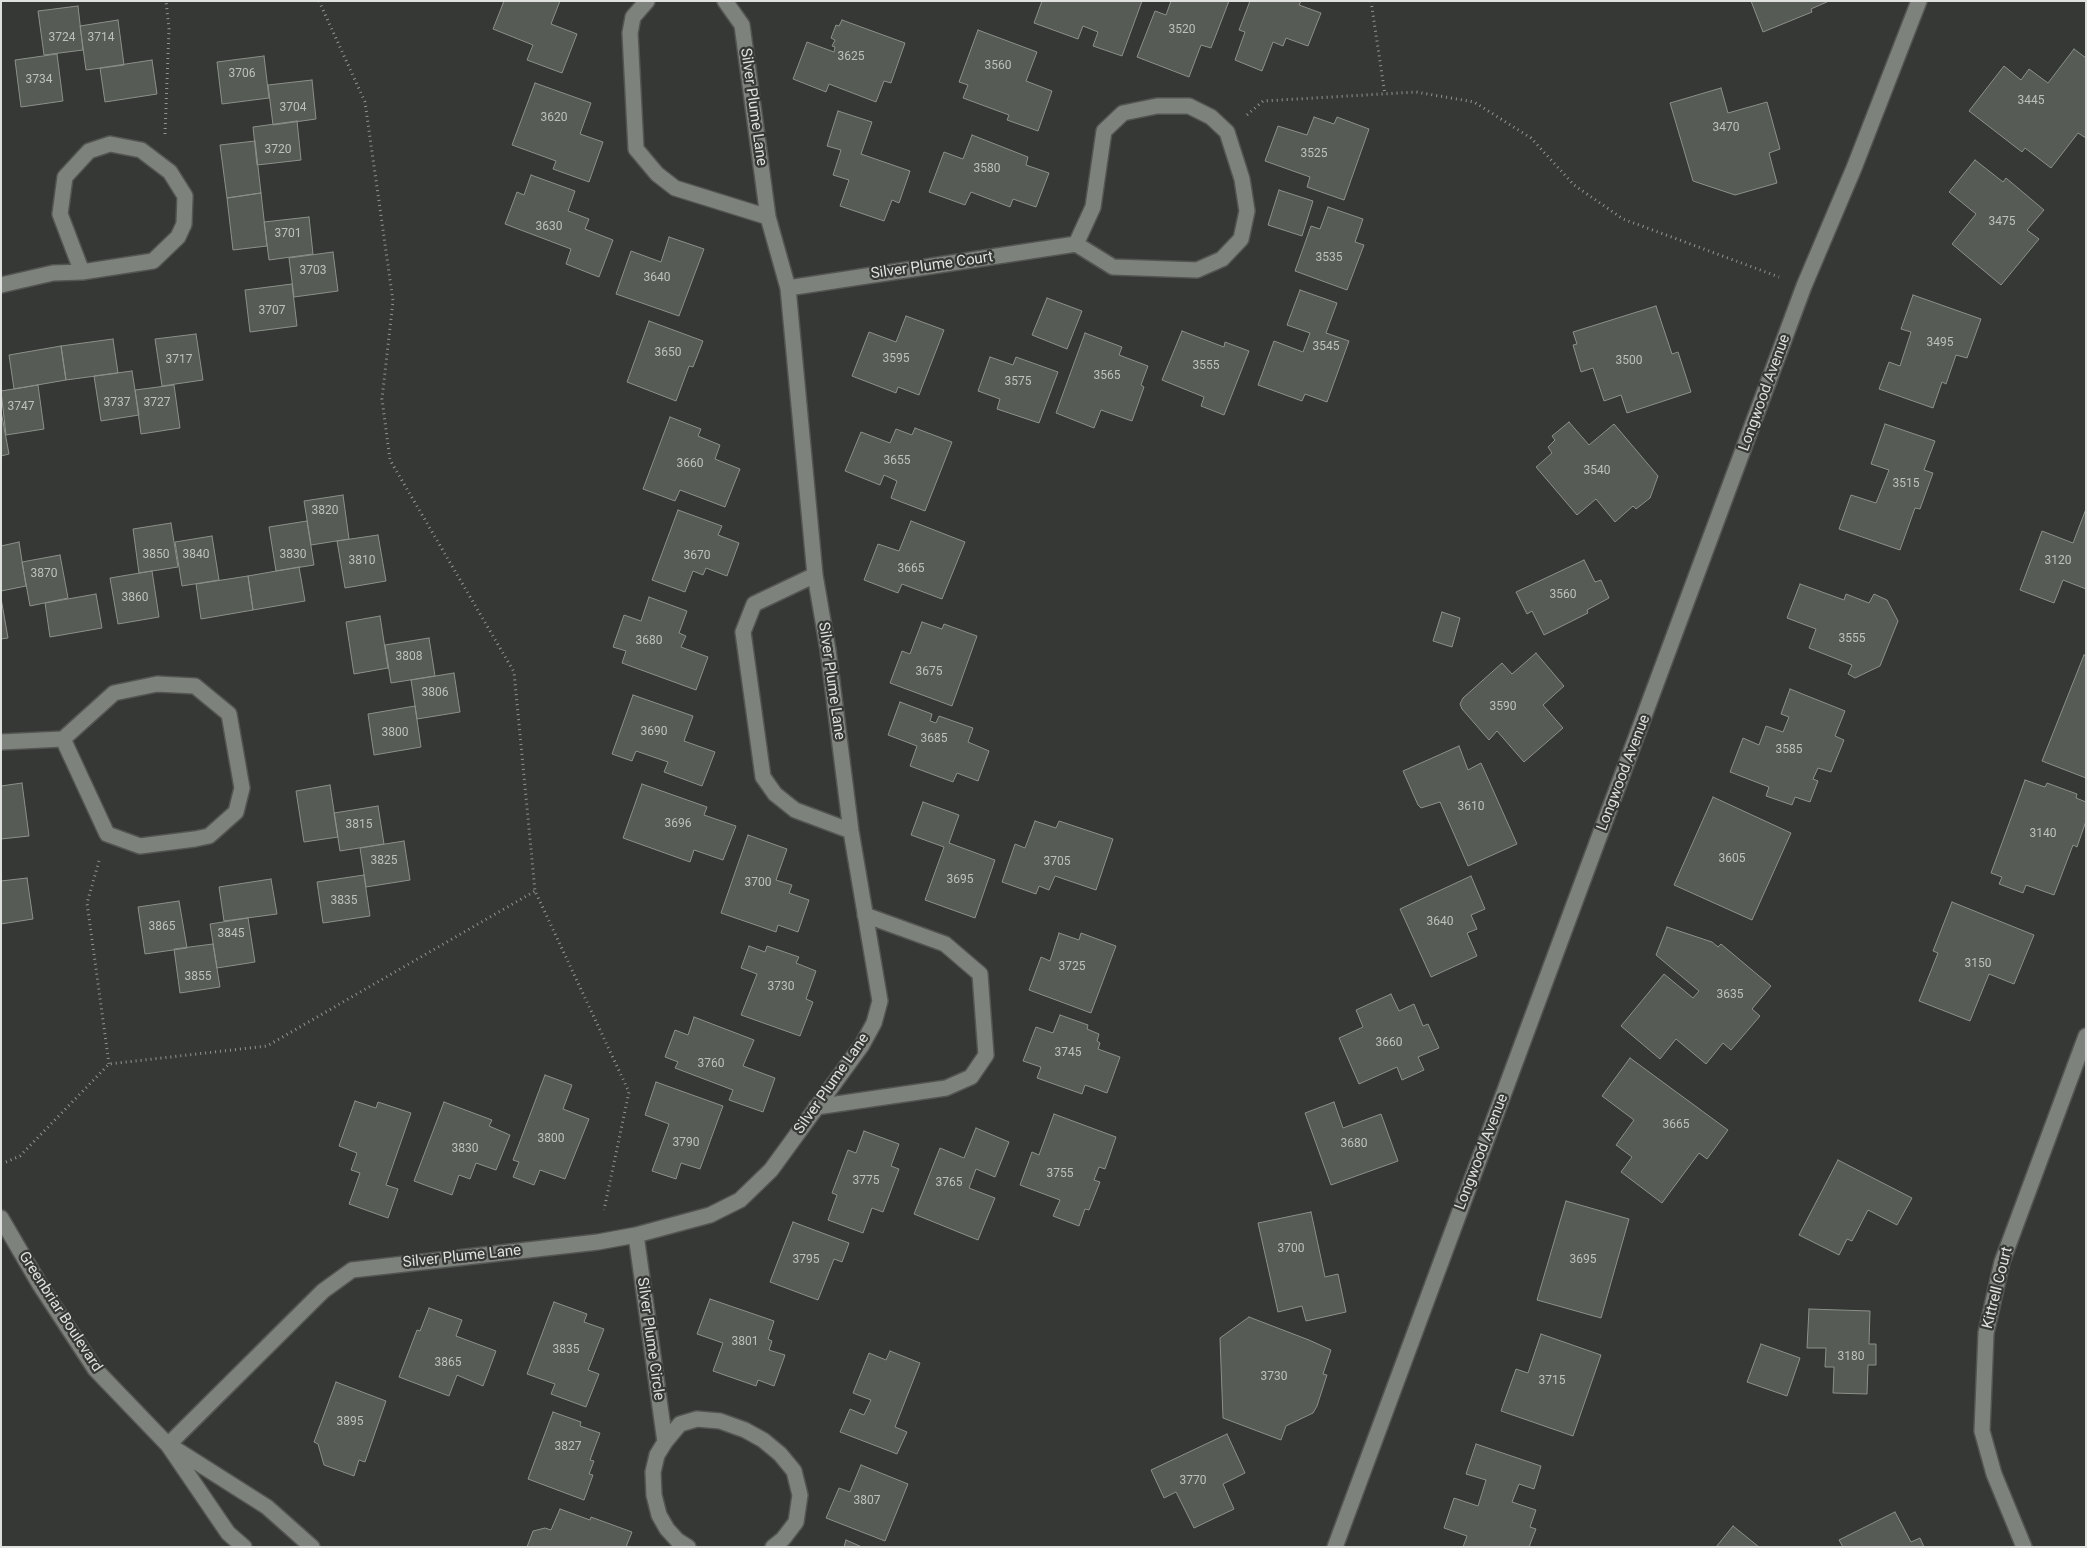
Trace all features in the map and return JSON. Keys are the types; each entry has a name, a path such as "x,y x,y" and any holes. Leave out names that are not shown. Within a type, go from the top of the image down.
{"street":[{"path":"647,1 633,17 630,33 636,149 657,174 676,188 768,217"},
{"name":"Silver Plume Lane","path":"168,1445 323,1292 352,1270 598,1242 636,1235 710,1214 740,1200 771,1170 862,1045 874,1023 880,1001 852,830 828,650 815,575 788,288 768,217 742,26 725,1"},
{"name":"Longwood Avenue","path":"1335,1547 1651,703 1804,286 1854,168 1919,1"},
{"path":"1157,106 1189,106 1211,117 1227,132 1242,179 1247,210 1241,239 1222,259 1197,270 1113,267 1076,244 1093,208 1104,131 1123,113 1157,106"},
{"path":"1,285 53,273 82,272 153,261 178,237 184,224 185,196 170,172 141,150 110,144 89,151 65,177 60,214 82,272"},
{"name":"Silver Plume Court","path":"788,288 1076,244"},
{"path":"815,575 754,604 743,632 763,778 776,794 795,810 852,830"},
{"path":"1,742 63,739 114,693 157,684 195,686 229,714 242,788 236,812 209,836 195,839 140,846 107,834 63,739"},
{"path":"816,1108 946,1088 971,1077 986,1055 980,974 945,944 865,914"},
{"name":"Kittrell Court","path":"2024,1547 1994,1474 1982,1430 1986,1333 2002,1262 2086,1036"},
{"name":"Greenbriar Boulevard","path":"1,1218 40,1285 95,1369 168,1445 228,1534 244,1547"},
{"name":"Silver Plume Circle","path":"636,1235 665,1442"},
{"path":"688,1547 677,1540 658,1515 654,1495 653,1472 657,1455 665,1442 680,1424 697,1419 720,1421 745,1430 763,1440 780,1454 794,1471 800,1495 796,1522 783,1539 773,1547"},
{"name":"Greenbriar Boulevard","path":"168,1445 267,1507 312,1547"}],"path":[{"path":"165,143 169,28 166,1"},
{"path":"319,1 365,102 393,301 382,399 390,460 514,672 535,891 629,1092 604,1210"},
{"path":"1371,1 1385,95"},
{"path":"1227,132 1264,101 1416,92 1474,102 1532,138 1574,185 1623,219 1785,279"},
{"path":"100,856 87,903 109,1064"},
{"path":"6,1162 20,1156 109,1064 267,1046 535,891"}],"building":[{"path":"504,1 560,1 551,24 577,34 562,73 527,60 533,45 493,29"},
{"path":"1042,1 1142,1 1122,56 1093,46 1098,32 1083,26 1078,39 1034,23"},
{"path":"1171,1 1229,1 1211,48 1201,45 1189,77 1137,57 1155,11 1166,15"},
{"path":"1250,1 1301,1 1299,5 1321,13 1308,46 1286,38 1283,46 1273,42 1262,71 1235,60 1245,32 1239,30"},
{"path":"1751,1 1829,1 1811,9 1812,12 1763,32"},
{"path":"78,6 83,50 44,55 38,11"},
{"path":"118,20 124,65 86,70 80,26"},
{"path":"842,20 905,43 891,83 884,81 876,102 829,84 826,92 793,79 807,42 834,52 835,47 832,46 835,40 831,38 836,25 839,26"},
{"path":"978,30 1037,52 1026,81 1052,91 1038,131 1007,120 1009,115 963,98 968,85 959,82"},
{"path":"2074,49 2086,58 2086,138 2078,133 2051,168 2025,148 2022,152 1969,111 2004,66 2021,80 2029,69 2048,83"},
{"path":"57,54 63,101 21,107 15,60"},
{"path":"264,56 269,98 222,104 217,62"},
{"path":"152,60 157,94 105,102 100,68"},
{"path":"312,80 316,119 273,125 268,85"},
{"path":"535,83 591,103 580,134 603,142 589,182 553,169 556,161 512,145"},
{"path":"1721,88 1728,113 1767,102 1780,149 1769,153 1777,183 1735,195 1693,181 1670,103"},
{"path":"838,111 872,122 861,154 910,171 899,203 892,200 884,221 840,206 849,180 833,175 841,150 827,146"},
{"path":"1314,117 1334,124 1337,117 1369,129 1344,200 1307,187 1310,177 1265,161 1278,126 1307,135"},
{"path":"297,121 301,160 257,165 253,127"},
{"path":"972,135 1028,157 1026,165 1049,173 1036,207 1013,199 1010,207 971,192 965,205 929,192 944,152 963,159"},
{"path":"255,141 261,193 227,198 220,145"},
{"path":"1975,160 2003,182 2006,178 2044,210 2027,230 2039,239 2001,285 1952,244 1976,214 1949,192"},
{"path":"531,175 575,191 568,211 589,219 585,229 613,240 599,277 566,264 571,249 505,224 517,192 524,195"},
{"path":"1279,190 1313,201 1302,236 1268,225"},
{"path":"261,193 267,246 233,250 227,198"},
{"path":"1328,207 1363,219 1355,242 1364,245 1347,290 1295,271 1311,226 1320,229"},
{"path":"309,217 313,254 269,260 264,222"},
{"path":"669,237 704,249 679,316 616,294 631,251 661,262"},
{"path":"333,252 338,291 294,297 289,258"},
{"path":"292,284 297,326 250,332 245,290"},
{"path":"1300,290 1337,303 1326,333 1349,341 1327,402 1305,394 1302,401 1258,385 1274,341 1303,352 1310,333 1287,325"},
{"path":"1913,295 1981,319 1967,358 1956,355 1946,384 1942,382 1933,408 1879,389 1889,362 1900,366 1911,332 1901,329"},
{"path":"1047,298 1082,311 1067,349 1032,335"},
{"path":"1656,306 1672,354 1678,352 1691,392 1627,413 1621,395 1604,401 1593,368 1581,372 1573,345 1577,344 1573,332"},
{"path":"906,316 944,330 919,395 898,387 896,393 852,376 869,332 896,342"},
{"path":"649,321 703,341 693,367 689,366 676,401 627,382"},
{"path":"1182,331 1224,347 1225,342 1249,351 1224,415 1201,406 1204,397 1162,380"},
{"path":"1085,333 1122,347 1119,355 1148,366 1141,385 1144,387 1132,421 1101,410 1094,428 1056,413"},
{"path":"196,334 203,380 162,386 155,339"},
{"path":"113,339 118,373 66,380 61,346"},
{"path":"61,346 66,380 14,389 9,355"},
{"path":"990,357 1013,365 1016,357 1058,372 1039,423 997,409 1000,399 978,391"},
{"path":"132,371 139,415 101,421 94,376"},
{"path":"38,385 44,429 6,435 1,391"},
{"path":"174,385 180,428 141,434 135,390"},
{"path":"1,411 9,454 1,456"},
{"path":"670,417 701,429 698,436 720,445 715,459 740,469 725,507 680,490 675,501 643,489"},
{"path":"1569,422 1589,445 1614,424 1658,476 1650,498 1636,509 1633,506 1615,522 1596,499 1577,515 1536,467 1552,453 1548,447 1555,440 1552,436"},
{"path":"1885,424 1935,441 1924,470 1933,473 1920,509 1915,508 1900,550 1839,529 1851,495 1876,503 1889,470 1871,464"},
{"path":"915,428 952,442 925,511 891,498 897,481 884,475 880,485 845,471 861,432 890,443 896,429 912,435"},
{"path":"343,495 349,539 311,545 304,501"},
{"path":"2086,509 2086,589 2063,580 2054,603 2020,590 2042,531 2073,543"},
{"path":"678,510 722,526 718,535 739,543 727,576 706,568 703,575 693,571 685,592 652,580"},
{"path":"307,521 314,565 276,571 269,527"},
{"path":"911,521 965,542 942,599 902,584 898,593 864,580 878,544 899,551"},
{"path":"171,523 178,567 139,573 133,529"},
{"path":"378,535 386,581 345,588 337,541"},
{"path":"212,536 219,580 182,586 175,542"},
{"path":"19,542 26,586 1,591 1,546"},
{"path":"60,555 68,598 30,606 22,562"},
{"path":"1584,560 1595,582 1601,580 1609,598 1587,610 1588,613 1544,635 1532,611 1527,614 1516,592"},
{"path":"299,567 305,601 253,610 248,576"},
{"path":"152,571 159,617 118,624 110,578"},
{"path":"248,576 253,610 201,619 196,584"},
{"path":"1800,584 1844,600 1846,594 1869,603 1874,594 1887,600 1898,621 1880,666 1855,678 1848,674 1852,665 1809,648 1816,629 1787,618"},
{"path":"96,594 102,628 50,637 45,603"},
{"path":"649,597 687,611 679,633 686,636 681,647 708,657 696,690 622,663 626,651 613,647 624,615 641,621"},
{"path":"1,598 8,638 1,639"},
{"path":"1442,612 1460,618 1452,647 1433,641"},
{"path":"380,616 388,668 354,674 346,622"},
{"path":"922,622 942,629 944,624 977,636 952,706 890,683 902,651 910,654"},
{"path":"429,638 435,676 391,683 385,645"},
{"path":"1536,653 1564,686 1543,705 1563,728 1524,762 1497,731 1489,740 1462,709 1460,704 1463,698 1502,663 1512,674"},
{"path":"2084,655 2086,656 2086,778 2042,761"},
{"path":"454,673 460,712 417,719 411,680"},
{"path":"1790,689 1845,711 1835,736 1844,740 1831,772 1818,768 1813,779 1818,781 1810,802 1795,797 1792,805 1766,796 1769,787 1730,772 1743,738 1759,745 1766,726 1783,732 1789,717 1781,714"},
{"path":"633,695 693,716 684,741 715,752 702,786 664,772 668,762 636,751 632,761 612,754"},
{"path":"900,702 932,714 930,721 936,723 939,716 973,728 968,742 989,751 978,781 957,773 953,782 910,766 917,746 888,735"},
{"path":"415,706 421,747 374,755 368,714"},
{"path":"1459,746 1468,770 1481,763 1517,844 1468,866 1440,802 1421,808 1403,771"},
{"path":"2025,780 2045,787 2047,783 2077,794 2076,798 2086,802 2086,821 2077,847 2073,845 2054,895 2026,885 2023,893 1999,884 2002,877 1991,873"},
{"path":"22,783 29,836 1,839 1,786"},
{"path":"642,784 707,807 704,815 736,826 723,860 694,850 690,862 623,838"},
{"path":"330,785 338,837 304,842 296,791"},
{"path":"1713,797 1791,833 1752,920 1674,885"},
{"path":"923,802 959,815 949,843 995,860 975,918 925,900 944,847 911,835"},
{"path":"378,806 384,844 340,851 334,813"},
{"path":"1035,821 1056,828 1059,821 1113,839 1096,890 1055,876 1049,890 1039,886 1036,894 1002,882 1015,844 1025,848"},
{"path":"748,835 787,849 776,880 792,885 789,893 809,900 798,932 778,925 776,932 721,913"},
{"path":"404,841 410,880 366,887 360,848"},
{"path":"364,875 370,916 323,923 317,882"},
{"path":"1471,876 1485,909 1471,915 1477,929 1467,933 1477,956 1431,977 1400,909"},
{"path":"27,878 33,919 1,924 1,881"},
{"path":"271,879 277,914 224,921 219,887"},
{"path":"179,901 187,948 145,954 138,907"},
{"path":"1952,902 2034,935 2014,984 1989,974 1970,1021 1919,1001 1938,953 1933,951"},
{"path":"248,918 255,962 217,968 210,924"},
{"path":"1667,927 1712,942 1718,947 1721,944 1771,986 1752,1009 1760,1016 1731,1050 1723,1043 1706,1064 1676,1039 1660,1059 1621,1026 1664,974 1693,998 1699,991 1656,955"},
{"path":"1059,933 1079,940 1081,933 1116,946 1091,1013 1029,990 1041,957 1050,961"},
{"path":"213,944 220,987 180,993 174,949"},
{"path":"749,946 765,952 767,946 799,957 796,963 816,971 806,999 813,1002 800,1036 741,1015 757,974 741,968"},
{"path":"1391,994 1399,1011 1414,1004 1423,1026 1428,1024 1439,1048 1418,1057 1424,1070 1402,1080 1397,1067 1359,1084 1339,1038 1363,1027 1356,1010"},
{"path":"1060,1015 1088,1025 1087,1029 1099,1034 1097,1041 1100,1043 1098,1049 1120,1057 1107,1093 1085,1085 1082,1094 1037,1078 1041,1067 1023,1061 1036,1027 1053,1033"},
{"path":"694,1017 754,1040 743,1066 775,1078 763,1112 729,1100 733,1090 675,1068 678,1062 665,1057 675,1030 688,1035"},
{"path":"1630,1058 1728,1130 1707,1159 1699,1153 1662,1203 1621,1172 1632,1157 1616,1145 1634,1120 1602,1096"},
{"path":"545,1075 572,1085 563,1109 589,1119 565,1179 540,1170 534,1185 513,1177 519,1162 513,1160"},
{"path":"656,1082 723,1106 700,1169 681,1163 676,1179 652,1171 669,1124 645,1115"},
{"path":"355,1101 376,1108 378,1102 411,1113 386,1185 398,1189 388,1218 349,1204 360,1173 351,1170 357,1153 339,1146"},
{"path":"444,1102 492,1120 489,1126 510,1135 496,1170 476,1163 470,1179 459,1175 452,1195 414,1181"},
{"path":"1334,1102 1343,1128 1381,1114 1398,1161 1331,1185 1305,1113"},
{"path":"1054,1114 1116,1137 1105,1169 1099,1167 1094,1180 1100,1182 1089,1210 1085,1209 1079,1226 1053,1216 1060,1200 1020,1185 1032,1152 1039,1155"},
{"path":"976,1128 1009,1142 995,1177 976,1169 969,1188 995,1198 978,1240 914,1214 940,1148 964,1158"},
{"path":"864,1131 899,1144 891,1166 899,1169 883,1212 872,1208 863,1233 828,1220 837,1195 832,1193 848,1150 856,1153"},
{"path":"1838,1160 1912,1198 1897,1225 1868,1210 1852,1241 1847,1239 1839,1255 1799,1235"},
{"path":"1566,1201 1629,1219 1601,1318 1537,1300"},
{"path":"1311,1212 1325,1277 1338,1274 1346,1312 1306,1321 1302,1306 1278,1312 1258,1223"},
{"path":"793,1222 849,1243 842,1262 834,1259 818,1300 770,1282"},
{"path":"710,1299 774,1321 768,1339 772,1341 769,1350 785,1355 774,1386 758,1380 756,1386 713,1371 723,1343 697,1334"},
{"path":"554,1302 587,1314 584,1322 604,1329 588,1370 599,1374 586,1407 551,1394 555,1384 527,1374"},
{"path":"429,1308 462,1320 456,1336 496,1351 483,1386 457,1375 449,1396 399,1377 417,1330 420,1331"},
{"path":"1809,1309 1870,1311 1869,1344 1876,1344 1876,1365 1868,1365 1867,1394 1833,1393 1834,1367 1825,1367 1826,1348 1807,1348"},
{"path":"1249,1317 1331,1350 1323,1374 1327,1375 1317,1406 1313,1413 1286,1426 1281,1440 1223,1418 1220,1338"},
{"path":"1541,1334 1601,1355 1573,1436 1501,1411 1516,1369 1528,1373"},
{"path":"1761,1344 1800,1358 1787,1396 1747,1382"},
{"path":"890,1351 920,1363 895,1427 907,1432 897,1454 840,1432 850,1409 864,1415 871,1400 853,1393 869,1353 886,1360"},
{"path":"336,1382 386,1401 365,1462 359,1460 354,1476 324,1465 318,1444 314,1442"},
{"path":"553,1412 581,1422 580,1426 600,1433 590,1460 594,1461 589,1474 593,1475 584,1500 528,1479"},
{"path":"1227,1434 1245,1473 1223,1484 1234,1509 1194,1528 1176,1492 1164,1498 1151,1470"},
{"path":"1476,1444 1541,1466 1534,1489 1519,1484 1512,1502 1536,1510 1530,1527 1536,1529 1529,1547 1463,1547 1467,1536 1444,1528 1454,1498 1478,1506 1486,1480 1466,1474"},
{"path":"861,1465 908,1484 885,1541 826,1518 839,1488 850,1492"},
{"path":"560,1509 590,1520 591,1517 632,1532 626,1547 527,1547 533,1531 545,1528 551,1530"},
{"path":"1895,1512 1911,1542 1920,1538 1924,1547 1843,1547 1839,1540"},
{"path":"1733,1526 1759,1547 1716,1547"},
{"path":"846,1540 862,1547 844,1547"}]}
